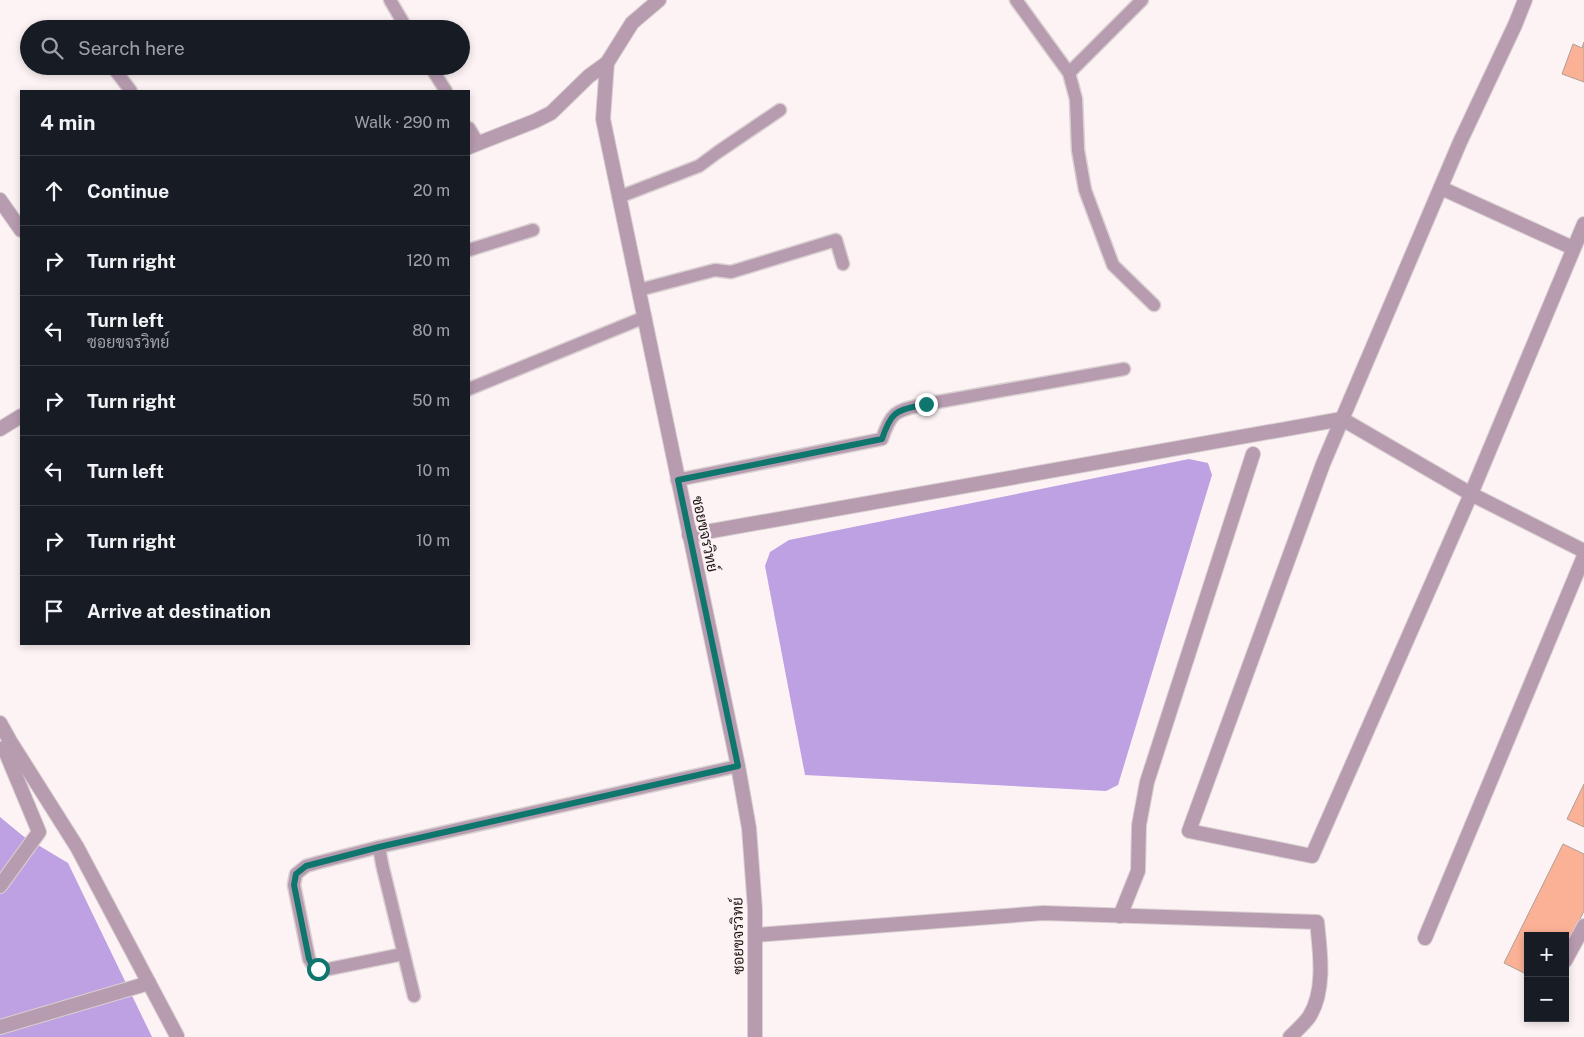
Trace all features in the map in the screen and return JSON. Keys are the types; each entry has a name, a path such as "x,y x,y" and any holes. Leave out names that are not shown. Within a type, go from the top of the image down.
{"street":[{"name":"ซอยขจรวิทย์","path":"659,0 632,23 607,63 603,119 738,766 748,828 755,910 755,1037"},
{"path":"1525,0 1460,142 1323,464 1190,831 1312,856 1471,494 1584,224"},
{"path":"473,145 536,121 551,113 589,76 607,63"},
{"path":"1441,188 1573,248"},
{"path":"0,200 20,229"},
{"path":"0,429 20,417"},
{"path":"689,535 1342,419 1471,494 1584,551"},
{"path":"1120,916 1138,871 1139,825 1146,782 1253,454"},
{"path":"1425,938 1584,556"},
{"path":"0,723 5,747 39,832 0,886"},
{"path":"5,747 77,847 177,1036"},
{"path":"756,935 1042,913 1317,922 1321,957 1318,996 1309,1017 1290,1037"},
{"path":"1569,954 1584,926"},
{"path":"0,1027 148,983"}],"lane":[{"path":"390,0 402,20"},
{"path":"1016,0 1069,73 1076,99 1078,150 1085,190 1114,265 1154,305"},
{"path":"1069,73 1142,0"},
{"path":"119,75 130,90"},
{"path":"436,75 445,90"},
{"path":"619,197 699,166 780,110"},
{"path":"470,132 473,145"},
{"path":"470,250 533,230"},
{"path":"639,290 715,270 731,272 836,240 843,264"},
{"path":"470,389 645,317"},
{"path":"678,480 882,439 887,423 899,410 1124,369"},
{"path":"403,954 324,970 312,965 309,959 294,885 296,874 306,866 379,847 738,766"},
{"path":"379,847 414,996"}],"shaded area":[{"path":"1189,459 1208,463 1212,475 1118,785 1106,791 805,775 765,566 770,552 789,540"},
{"path":"0,817 23,836 68,863 152,1037 0,1037"}],"building":[{"path":"1584,42 1584,82 1562,74 1573,44 1582,48"},
{"path":"1584,784 1584,827 1567,819"},
{"path":"1563,844 1584,854 1584,911 1569,941 1569,932 1524,932 1524,973 1504,963"}],"route":[{"path":"318,969 312,965 309,959 294,885 296,874 306,866 379,847 738,766 678,480 882,439 887,423 899,410 926,404"}]}
